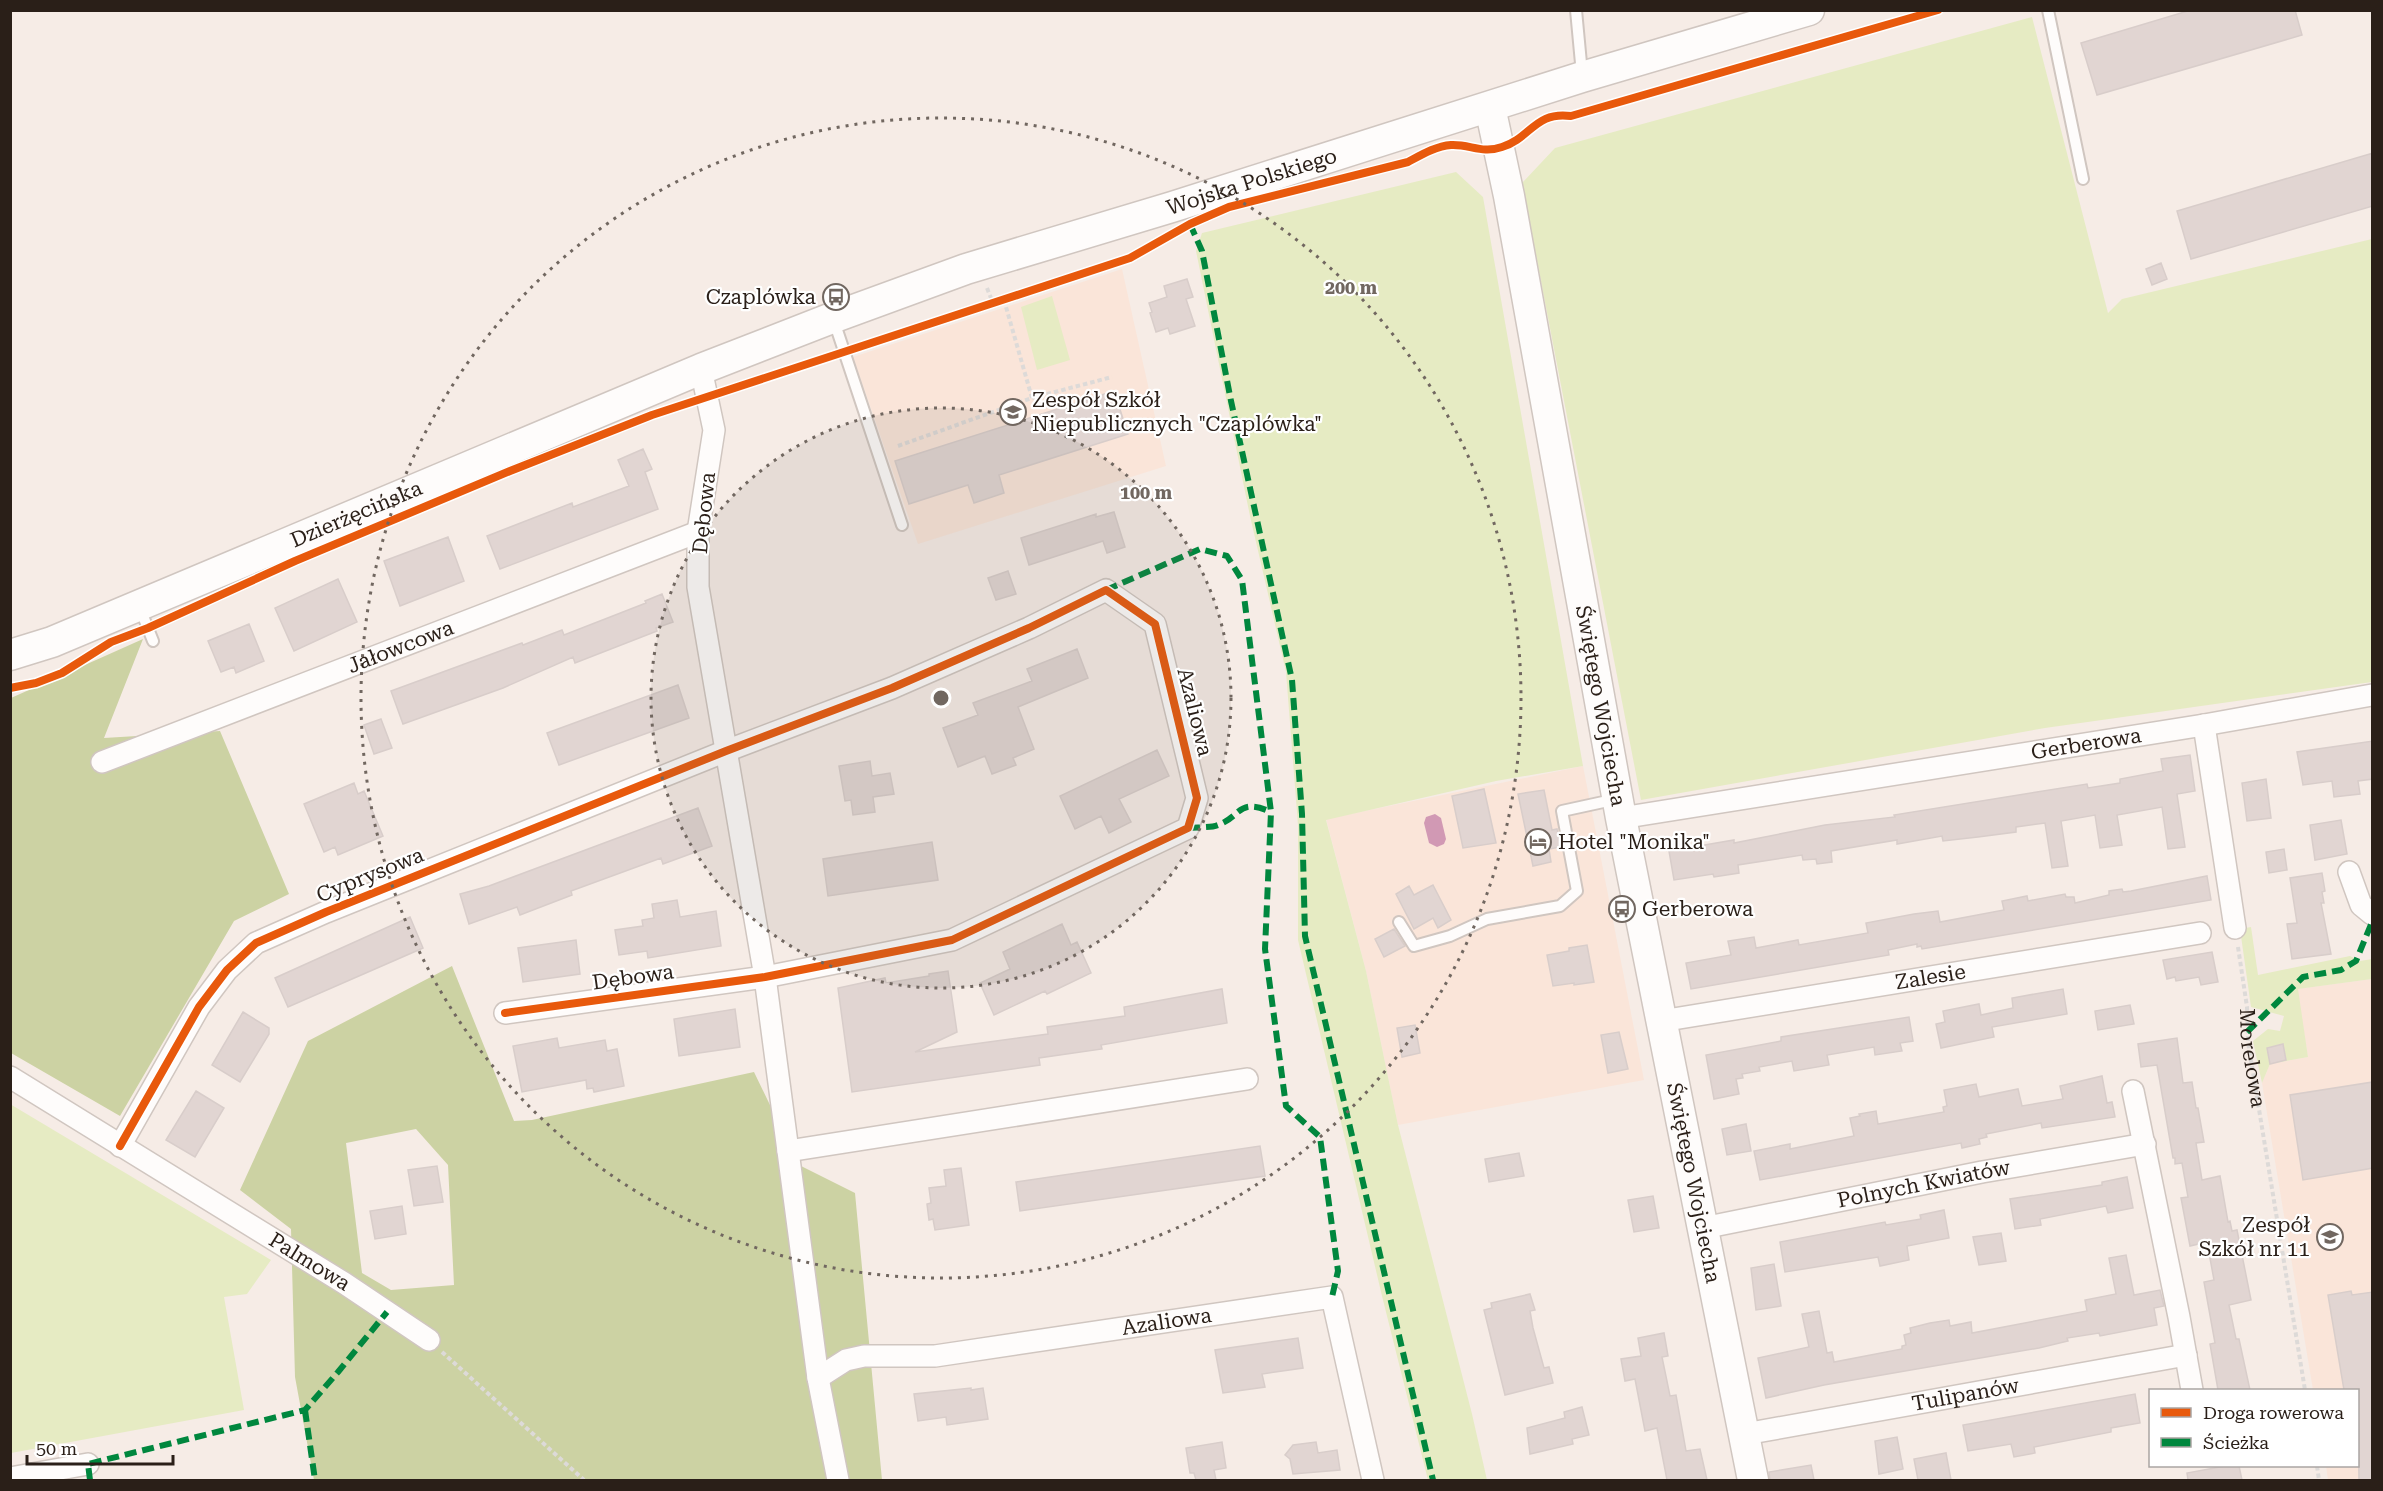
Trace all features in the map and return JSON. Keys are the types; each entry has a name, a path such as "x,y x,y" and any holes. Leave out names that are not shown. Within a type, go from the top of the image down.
{"street":[{"name":"Wojska Polskiego","path":"701,369 832,318 966,270 1582,77 1809,10"},
{"name":"Świętego Wojciecha","path":"1490,107 1509,196 1619,808 1753,1480"},
{"name":"Dębowa","path":"701,369 714,430 698,532 698,587 765,977 818,1378 838,1480"},
{"name":"Dzierżęcińska","path":"10,655 52,642 139,606 701,369"},
{"name":"Jałowcowa","path":"102,762 698,532"},
{"name":"Azaliowa","path":"726,751 892,688 1029,628 1106,590 1155,624 1197,798 1188,828 952,940 765,977"},
{"name":"Gerberowa","path":"1619,808 2204,725 2373,695"},
{"path":"2204,725 2235,928"},
{"name":"Cyprysowa","path":"120,1146 199,1007 227,970 256,943 359,898 726,751"},
{"path":"2349,872 2361,905 2373,914"},
{"name":"Zalesie","path":"1661,1021 2200,933"},
{"name":"Dębowa","path":"505,1013 765,977"},
{"name":"Palmowa","path":"10,1077 344,1283 429,1340"},
{"path":"788,1151 1247,1079"},
{"path":"2133,1091 2192,1389"},
{"name":"Polnych Kwiatów","path":"1703,1228 1982,1172 2145,1144"},
{"name":"Azaliowa","path":"818,1378 846,1360 864,1356 935,1356 1332,1297 1373,1480"},
{"name":"Tulipanów","path":"1744,1434 2186,1355"},
{"path":"10,1479 88,1464"}],"lane":[{"path":"1576,10 1582,77"},
{"path":"2048,10 2084,179"},
{"path":"832,318 902,525"},
{"path":"139,606 153,641"},
{"path":"1399,922 1414,946 1450,936 1487,919 1560,906 1577,891 1563,811 1619,808"}],"path":[{"path":"982,307 1015,296"},
{"path":"1004,300 1032,398"},
{"path":"898,446 1032,398 1112,376"},
{"path":"429,1340 584,1480"}],"shaded area":[{"name":"Zespół Szkół Niepublicznych \"Czaplówka\"","path":"1122,269 1166,466 918,544 853,357"},
{"path":"1583,766 1644,1080 1398,1125 1366,971 1326,819"},
{"path":"1435,814 1441,818 1446,839 1444,844 1437,847 1429,843 1424,823 1426,817"},
{"name":"Zespół Szkół nr 11","path":"2372,979 2372,1480 2328,1480 2326,1467 2359,1467 2359,1389 2313,1389 2262,1083 2270,1064 2308,1057 2297,989"}],"green space":[{"path":"2032,17 2108,313 2122,299 2372,239 2372,682 2045,728 1641,800 1522,183 1555,148"},
{"path":"1456,172 1483,197 1583,766 1496,781 1326,820 1366,971 1398,1125 1487,1480 1428,1480 1382,1296 1298,940 1298,825 1286,672 1250,516 1196,251 1202,233"},
{"path":"1052,296 1070,360 1037,370 1021,307"},
{"path":"143,639 104,738 220,731 289,894 234,921 120,1116 11,1053 11,698"},
{"path":"2251,927 2258,975 2350,956 2360,961 2372,959 2372,979 2298,989 2308,1057 2270,1064 2262,1083 2253,1041 2268,1029 2280,1031 2284,1016 2251,1007 2240,929"},
{"path":"452,966 514,1121 532,1120 754,1072 799,1165 855,1193 882,1480 314,1480 295,1377 291,1229 240,1190 308,1041","holes":["416,1129 448,1165 454,1285 391,1290 362,1273 346,1143"]},
{"path":"10,1104 271,1260 247,1294 224,1297 244,1410 11,1453"}],"building":[{"path":"2191,10 2295,10 2302,35 2097,95 2081,43"},
{"path":"2373,153 2373,206 2191,259 2177,211"},
{"path":"2161,263 2167,279 2152,285 2146,269"},
{"path":"1187,279 1193,297 1186,299 1195,326 1170,334 1168,328 1156,332 1149,303 1167,297 1164,286"},
{"name":"Zespół Szkół Niepublicznych \"Czaplówka\"","path":"1114,391 1128,434 999,475 1004,493 974,503 968,485 909,504 895,461"},
{"path":"643,449 652,469 645,472 658,509 500,569 487,536 572,503 573,507 629,486 618,460"},
{"path":"1114,512 1125,547 1107,553 1103,541 1029,565 1021,538 1096,514 1096,517"},
{"path":"448,537 464,581 400,606 384,561"},
{"path":"1008,571 1016,594 996,600 988,578"},
{"path":"338,579 357,622 294,651 275,608"},
{"path":"662,594 673,622 656,628 657,631 575,663 573,657 503,688 403,724 391,691 562,630 564,635 646,603 645,601"},
{"path":"249,624 264,661 236,673 234,667 221,672 208,641"},
{"path":"1077,649 1088,678 1018,707 1034,749 1013,758 1016,765 992,774 985,756 958,767 943,728 978,715 973,703 1032,681 1027,669"},
{"path":"678,685 689,718 559,765 547,733"},
{"path":"381,719 392,748 374,754 364,725"},
{"path":"2373,741 2373,779 2358,781 2360,794 2334,797 2332,781 2303,785 2297,752"},
{"path":"1157,750 1169,776 1119,799 1131,822 1109,833 1101,816 1075,829 1060,796"},
{"path":"2190,755 2195,791 2177,794 2185,847 2168,849 2162,807 2117,815 2122,845 2100,848 2095,815 2061,821 2068,866 2052,868 2045,823 2016,827 2016,832 1978,837 1943,841 1942,836 1897,844 1897,840 1831,851 1832,862 1817,864 1816,859 1803,860 1802,855 1738,865 1739,873 1674,880 1669,851 1734,840 1734,843 1825,825 1895,817 1894,815 2087,784 2088,788 2120,783 2120,779 2163,771 2161,759"},
{"path":"870,761 872,776 890,773 894,794 873,797 875,812 853,815 851,800 845,801 839,766"},
{"path":"2266,779 2271,818 2247,821 2242,783"},
{"path":"354,783 358,794 364,791 383,836 338,855 335,847 324,852 304,804"},
{"path":"1484,789 1496,843 1463,848 1452,796"},
{"path":"1544,790 1552,830 1557,829 1561,847 1549,849 1551,862 1533,866 1518,794"},
{"path":"698,808 712,846 663,864 661,858 571,891 572,895 520,915 517,907 469,924 460,894 489,886"},
{"path":"2341,820 2347,854 2315,860 2310,825"},
{"path":"932,842 938,880 828,896 823,859"},
{"path":"2284,849 2287,870 2269,873 2266,852"},
{"path":"2322,873 2325,891 2322,892 2324,903 2321,903 2331,954 2292,959 2287,924 2297,923 2290,878"},
{"path":"2207,876 2211,900 1922,949 1921,946 1917,947 1917,944 1888,950 1889,955 1691,989 1686,963 1731,955 1728,941 1754,937 1756,948 1798,940 1799,945 1868,933 1866,923 1914,914 1938,911 1940,922 2004,910 2002,901 2027,896 2028,901 2065,894 2066,897 2074,897 2075,903 2109,895 2109,891 2122,889 2123,892 2131,891"},
{"path":"1433,885 1451,920 1438,928 1433,918 1414,929 1396,894 1409,886 1414,895"},
{"path":"677,900 680,917 716,911 721,946 648,958 647,951 619,955 615,930 643,926 642,920 654,918 652,904"},
{"path":"410,917 423,948 288,1007 275,978"},
{"path":"1062,924 1071,945 1077,942 1091,973 994,1015 980,983 1010,969 1003,952"},
{"path":"1394,929 1405,946 1384,957 1375,939"},
{"path":"576,940 580,974 523,982 518,948"},
{"path":"1587,945 1594,982 1553,986 1547,955"},
{"path":"2212,952 2218,982 2201,985 2199,977 2176,981 2175,977 2167,979 2163,960"},
{"path":"948,971 957,1032 915,1052 1048,1034 1047,1027 1125,1016 1124,1007 1222,989 1227,1023 1101,1045 1102,1049 1039,1058 1040,1065 852,1092 838,988 885,978 886,983"},
{"path":"2063,989 2067,1014 1992,1027 1994,1037 1941,1048 1936,1024 1945,1022 1943,1011 1979,1004 1981,1015 2013,1008 2012,998"},
{"path":"2130,1005 2134,1024 2098,1030 2095,1011"},
{"path":"735,1009 740,1047 679,1056 674,1019"},
{"path":"243,1012 269,1028 269,1034 240,1082 212,1065"},
{"path":"1909,1017 1913,1041 1900,1043 1902,1051 1875,1055 1874,1047 1827,1055 1829,1065 1794,1071 1792,1061 1759,1067 1760,1071 1742,1074 1743,1078 1736,1079 1739,1094 1714,1099 1706,1055 1781,1041 1781,1037"},
{"path":"1415,1025 1420,1053 1402,1057 1397,1028"},
{"path":"1619,1032 1628,1069 1608,1073 1601,1035"},
{"path":"557,1038 559,1048 605,1040 607,1051 617,1049 624,1086 594,1092 593,1088 587,1089 586,1080 522,1092 513,1046"},
{"path":"2177,1038 2183,1083 2192,1082 2204,1142 2196,1143 2202,1180 2220,1176 2228,1222 2230,1221 2232,1231 2237,1230 2251,1300 2229,1305 2250,1389 2218,1389 2210,1344 2215,1343 2204,1282 2214,1280 2207,1242 2190,1246 2181,1198 2188,1197 2182,1163 2175,1164 2175,1158 2173,1158 2157,1065 2141,1067 2138,1044"},
{"path":"2283,1044 2286,1060 2270,1064 2267,1048"},
{"path":"2102,1076 2107,1103 2112,1102 2115,1117 2042,1128 2041,1123 1986,1134 1987,1137 1979,1139 1980,1144 1962,1148 1961,1143 1760,1180 1754,1151 1790,1144 1790,1149 1854,1136 1850,1118 1860,1116 1859,1114 1876,1111 1878,1124 1944,1112 1943,1107 1947,1106 1944,1090 1976,1084 1979,1097 2018,1089 2022,1106 2063,1099 2060,1086"},
{"path":"2373,1082 2373,1168 2303,1180 2290,1095"},
{"path":"196,1091 224,1108 195,1157 166,1140"},
{"path":"1746,1124 1751,1151 1727,1155 1722,1129"},
{"path":"1260,1146 1265,1176 1020,1211 1016,1182"},
{"path":"1519,1153 1524,1176 1489,1182 1485,1159"},
{"path":"437,1166 443,1202 414,1206 408,1170"},
{"path":"961,1168 969,1225 935,1230 933,1219 929,1220 927,1204 931,1203 929,1188 946,1186 944,1170"},
{"path":"2127,1177 2133,1208 2108,1213 2106,1206 2040,1219 2041,1225 2015,1229 2010,1199 2102,1185 2102,1182"},
{"path":"1653,1196 1659,1228 1634,1232 1628,1200"},
{"path":"402,1206 406,1234 375,1239 370,1211"},
{"path":"1944,1210 1949,1238 1907,1246 1909,1260 1880,1266 1878,1257 1785,1272 1780,1242 1885,1222 1886,1225 1921,1219 1920,1215"},
{"path":"2001,1233 2006,1261 1979,1265 1973,1237"},
{"path":"2126,1255 2134,1295 2160,1290 2164,1306 2154,1308 2157,1325 2100,1336 2099,1333 2067,1338 2068,1341 2039,1348 1824,1385 1766,1398 1758,1358 1809,1347 1802,1314 1819,1311 1827,1353 1832,1352 1834,1362 1902,1349 1902,1346 1906,1345 1904,1335 1911,1333 1910,1328 1930,1323 1949,1320 1950,1326 1971,1322 1972,1333 2087,1311 2085,1300 2116,1294 2109,1258"},
{"path":"1774,1264 1781,1306 1756,1310 1751,1268"},
{"path":"2351,1291 2352,1295 2373,1292 2373,1480 2359,1480 2359,1389 2344,1389 2328,1295"},
{"path":"1530,1294 1535,1310 1530,1311 1533,1328 1544,1368 1549,1367 1553,1383 1505,1395 1484,1310 1492,1308 1491,1303"},
{"path":"1664,1333 1668,1356 1662,1357 1670,1396 1676,1395 1686,1451 1700,1449 1707,1480 1667,1480 1657,1428 1645,1431 1635,1379 1625,1381 1621,1359 1641,1356 1638,1338"},
{"path":"1298,1338 1303,1368 1262,1374 1265,1387 1223,1393 1215,1350"},
{"path":"971,1388 971,1390 983,1388 988,1419 947,1425 946,1417 918,1421 914,1394"},
{"path":"2135,1394 2140,1423 2111,1428 2111,1432 2034,1447 2035,1453 2014,1457 2011,1444 1968,1451 1963,1425"},
{"path":"1582,1407 1589,1435 1572,1439 1573,1444 1530,1454 1527,1428 1565,1418 1564,1412"},
{"path":"1897,1437 1903,1469 1879,1474 1875,1441"},
{"path":"1222,1442 1226,1468 1214,1470 1216,1480 1196,1480 1194,1473 1190,1473 1186,1448"},
{"path":"1316,1442 1318,1453 1337,1450 1340,1470 1293,1474 1290,1459 1285,1455 1293,1445"},
{"path":"1946,1453 1951,1480 1918,1480 1914,1459"},
{"path":"1811,1465 1814,1480 1770,1480 1769,1472"},
{"path":"2220,1467 2239,1467 2242,1480 2188,1480 2187,1473"}],"marked path":[{"path":"1190,224 1202,251 1231,401 1292,680 1302,814 1305,936 1433,1480"},
{"path":"1106,590 1200,549 1227,556 1242,580 1271,812 1265,949 1286,1106 1320,1137 1338,1271 1332,1297"},
{"path":"1188,828 1218,825 1226,822 1246,807 1271,812"},
{"path":"2247,1032 2303,977 2341,970 2356,961 2372,922"},
{"path":"90,1480 88,1464 305,1410 387,1312"},
{"path":"305,1410 315,1480"}],"cycle path":[{"path":"10,688 36,683 62,673 111,642 148,628 295,561 510,471 652,415 1130,258 1190,224 1229,207 1408,162 1440,147 1458,145 1495,149 1512,143 1549,117 1571,116 1938,10"},
{"path":"120,1146 199,1007 227,970 256,943 326,912 726,751 892,688 1029,628 1106,590 1155,624 1197,798 1188,828 952,940 765,977 505,1013"}],"place":[{"name":"Czaplówka","path":"836,297"},
{"name":"Zespół Szkół Niepublicznych \"Czaplówka\"","path":"1013,412"},
{"name":"Hotel \"Monika\"","path":"1538,842"},
{"name":"Gerberowa","path":"1622,909"},
{"name":"Zespół Szkół nr 11","path":"2330,1237"}]}
